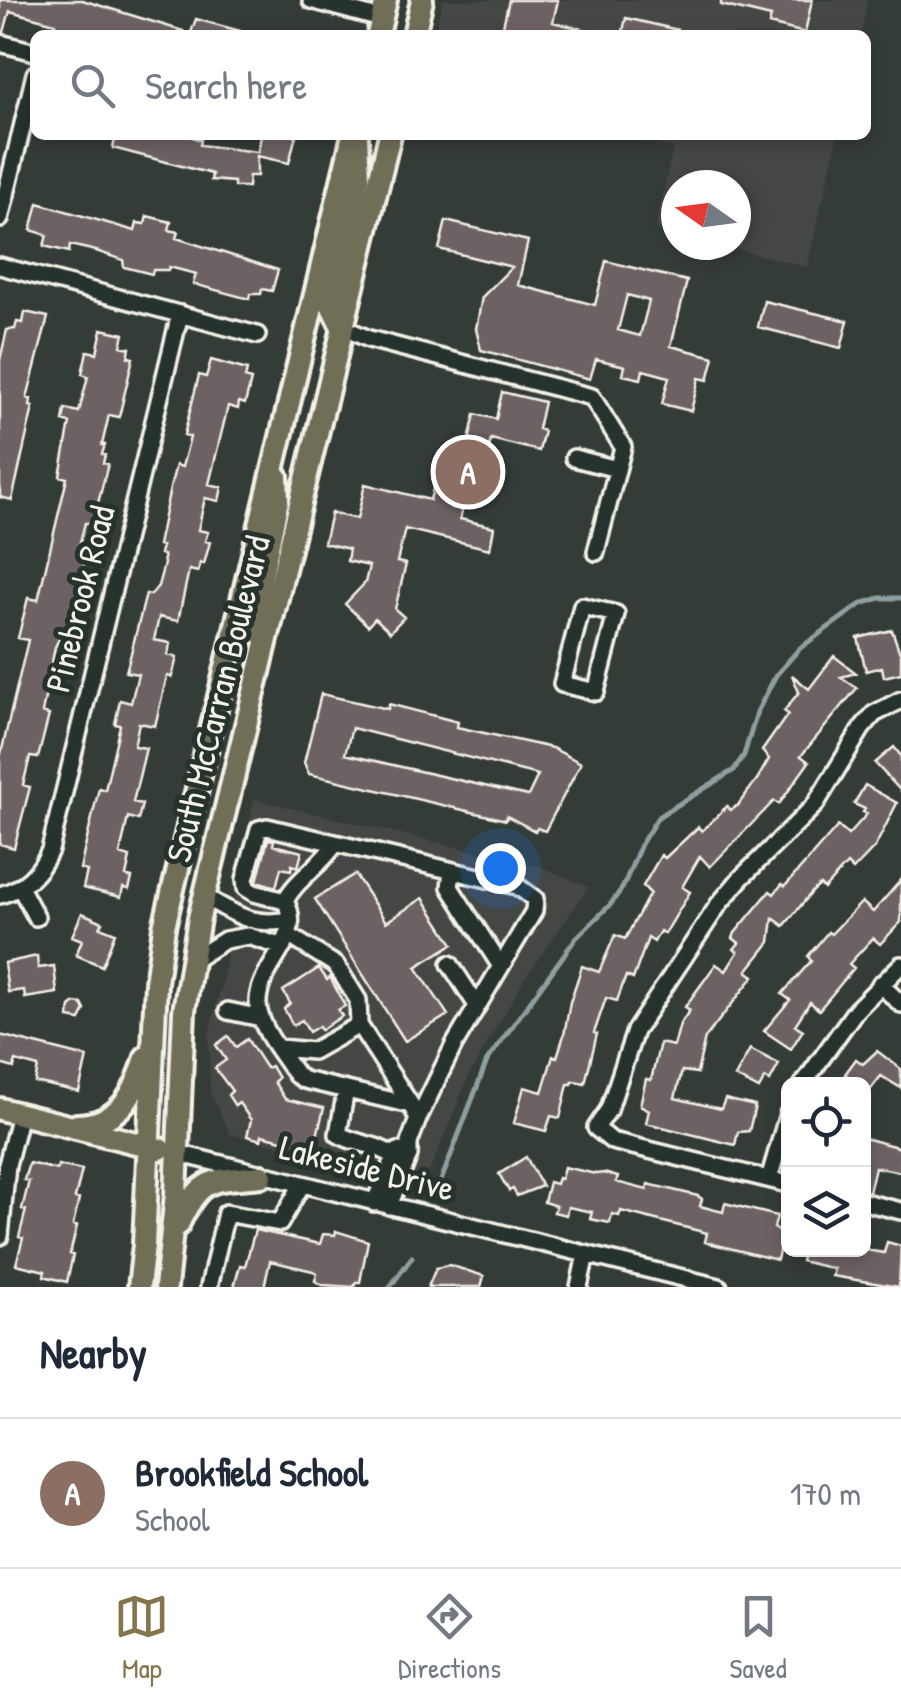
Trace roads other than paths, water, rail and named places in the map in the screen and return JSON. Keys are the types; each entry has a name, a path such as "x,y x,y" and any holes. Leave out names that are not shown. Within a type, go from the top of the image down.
{"main road":[{"path":"415,30 422,0"},
{"name":"South McCarran Boulevard","path":"139,1287 156,983 177,860 354,140"},
{"path":"342,327 330,304 359,177 355,140"},
{"name":"South McCarran Boulevard","path":"166,1287 173,1236 183,1025 190,962 389,140"},
{"path":"266,640 253,617 278,500 275,454"},
{"path":"65,1126 102,1122 124,1106 132,1094 153,1032"},
{"name":"Lakeside Drive","path":"10,1112 177,1153"},
{"path":"173,1236 198,1190 216,1181 262,1176"}],"street":[{"path":"311,0 382,18"},
{"path":"0,43 30,51"},
{"path":"0,220 30,95"},
{"path":"0,266 258,335"},
{"name":"Pinebrook Road","path":"20,888 44,865 50,850 180,314"},
{"path":"342,327 369,339 592,397 622,448 596,552"},
{"path":"574,458 617,469"},
{"path":"582,606 616,614 596,692 562,684 582,606"},
{"path":"781,1183 612,1141 596,1128 609,1109 635,1031 719,904 815,806 874,714 901,700"},
{"path":"284,901 246,888 259,829 267,827 517,886 535,899 534,911 414,1112 409,1155 382,1204"},
{"path":"335,844 322,864 291,889 284,901 287,934 259,990 261,1018 304,1080 414,1112"},
{"path":"452,872 450,887 500,965"},
{"path":"0,895 20,888 36,917"},
{"path":"204,896 243,919 267,924 287,934 336,966 358,1000 359,1025 414,1112"},
{"path":"190,962 225,940 287,934"},
{"path":"450,964 476,1004"},
{"path":"808,1077 856,1010 901,964"},
{"path":"880,984 901,1004"},
{"path":"228,1011 261,1018"},
{"path":"279,1048 312,1052 359,1025"},
{"path":"346,1090 338,1134 347,1140 376,1145 395,1157"},
{"path":"0,1236 10,1112"},
{"path":"769,1180 781,1138"},
{"path":"382,1204 398,1149 409,1143"},
{"name":"Lakeside Drive","path":"177,1153 719,1287"},
{"path":"209,1287 226,1213 280,1223 301,1186"},
{"path":"871,1204 901,1212"},
{"path":"579,1287 586,1254"}],"waterway":[{"path":"439,1186 487,1061 576,938 623,887 641,844 658,817 734,770 744,755 757,712 776,675 800,648 861,604 880,598 901,598"},
{"path":"390,1287 412,1257"}],"place":[{"name":"Brookfield School","path":"468,472"}]}
